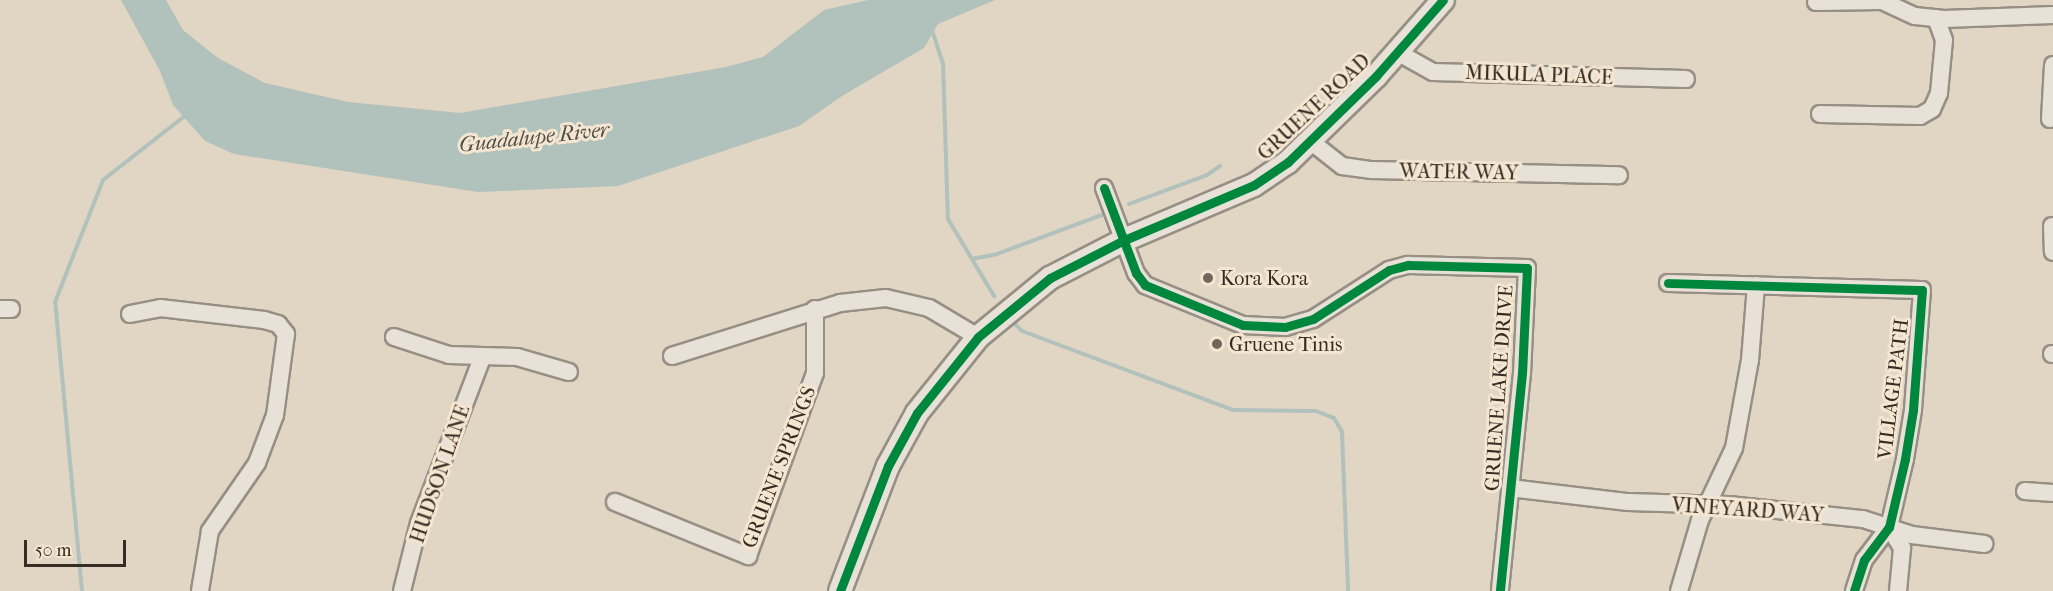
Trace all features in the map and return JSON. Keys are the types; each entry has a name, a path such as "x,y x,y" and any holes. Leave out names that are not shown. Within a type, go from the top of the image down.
{"street":[{"name":"GRUENE ROAD","path":"840,591 888,466 917,413 978,337 1050,278 1122,241 1254,186 1310,140 1397,52 1443,0"},
{"path":"1816,2 1880,0 1914,16 1936,18 2052,19"},
{"path":"1820,114 1920,116 1932,109 1940,93 1944,40 1936,18"},
{"name":"MIKULA PLACE","path":"1397,52 1433,72 1686,79"},
{"path":"2050,119 2053,65"},
{"name":"WATER WAY","path":"1310,140 1329,160 1342,166 1362,169 1619,175"},
{"name":"GRUENE LAKE DRIVE","path":"1104,188 1122,241 1136,273 1146,285 1243,325 1285,327 1313,319 1389,270 1408,265 1527,268 1522,373 1500,591"},
{"path":"2052,226 2053,252"},
{"name":"VILLAGE PATH","path":"1668,283 1922,290 1913,410 1889,527 1864,560 1854,591"},
{"path":"1679,591 1685,563 1736,438 1750,360 1756,285"},
{"path":"672,356 815,309 886,298 929,308 978,337"},
{"path":"130,314 160,308 264,320 278,324 286,334 275,415 257,463 210,531 200,591"},
{"name":"GRUENE SPRINGS","path":"615,502 748,556 815,373 815,309"},
{"path":"394,337 449,355 482,358 517,357 569,372"},
{"name":"HUDSON LANE","path":"402,591 419,523 482,358"},
{"name":"VINEYARD WAY","path":"1510,488 1628,502 1708,505 1863,519 1912,535 1984,544"},
{"path":"2025,491 2053,493"},
{"path":"1889,527 1902,548 1898,591"}],"water":[{"name":"Guadalupe River","path":"121,0 166,0 183,30 218,58 265,83 348,102 460,113 726,67 763,57 824,10 868,0 995,0 938,24 924,48 842,96 799,126 618,186 478,192 234,154 205,141 173,105 160,71"}],"waterway":[{"path":"931,27 943,63 948,219 994,296"},
{"path":"82,591 55,302 103,180 186,115"},
{"path":"1129,204 1207,175 1220,166"},
{"path":"972,259 997,254 1102,215"},
{"path":"1016,325 1022,331 1233,410 1316,411 1334,418 1342,432 1348,591"}],"cycle path":[{"path":"840,591 888,466 917,413 978,337 1050,278 1122,241 1254,185 1288,162 1376,76 1443,0"},
{"path":"1104,188 1136,273 1145,285 1243,325 1285,327 1313,319 1389,270 1408,265 1527,268 1522,373 1500,591"},
{"path":"1668,283 1922,290 1913,410 1905,459 1889,527 1864,560 1854,591"}],"place":[{"name":"Kora Kora","path":"1208,278"},
{"name":"Gruene Tinis","path":"1217,344"}]}
